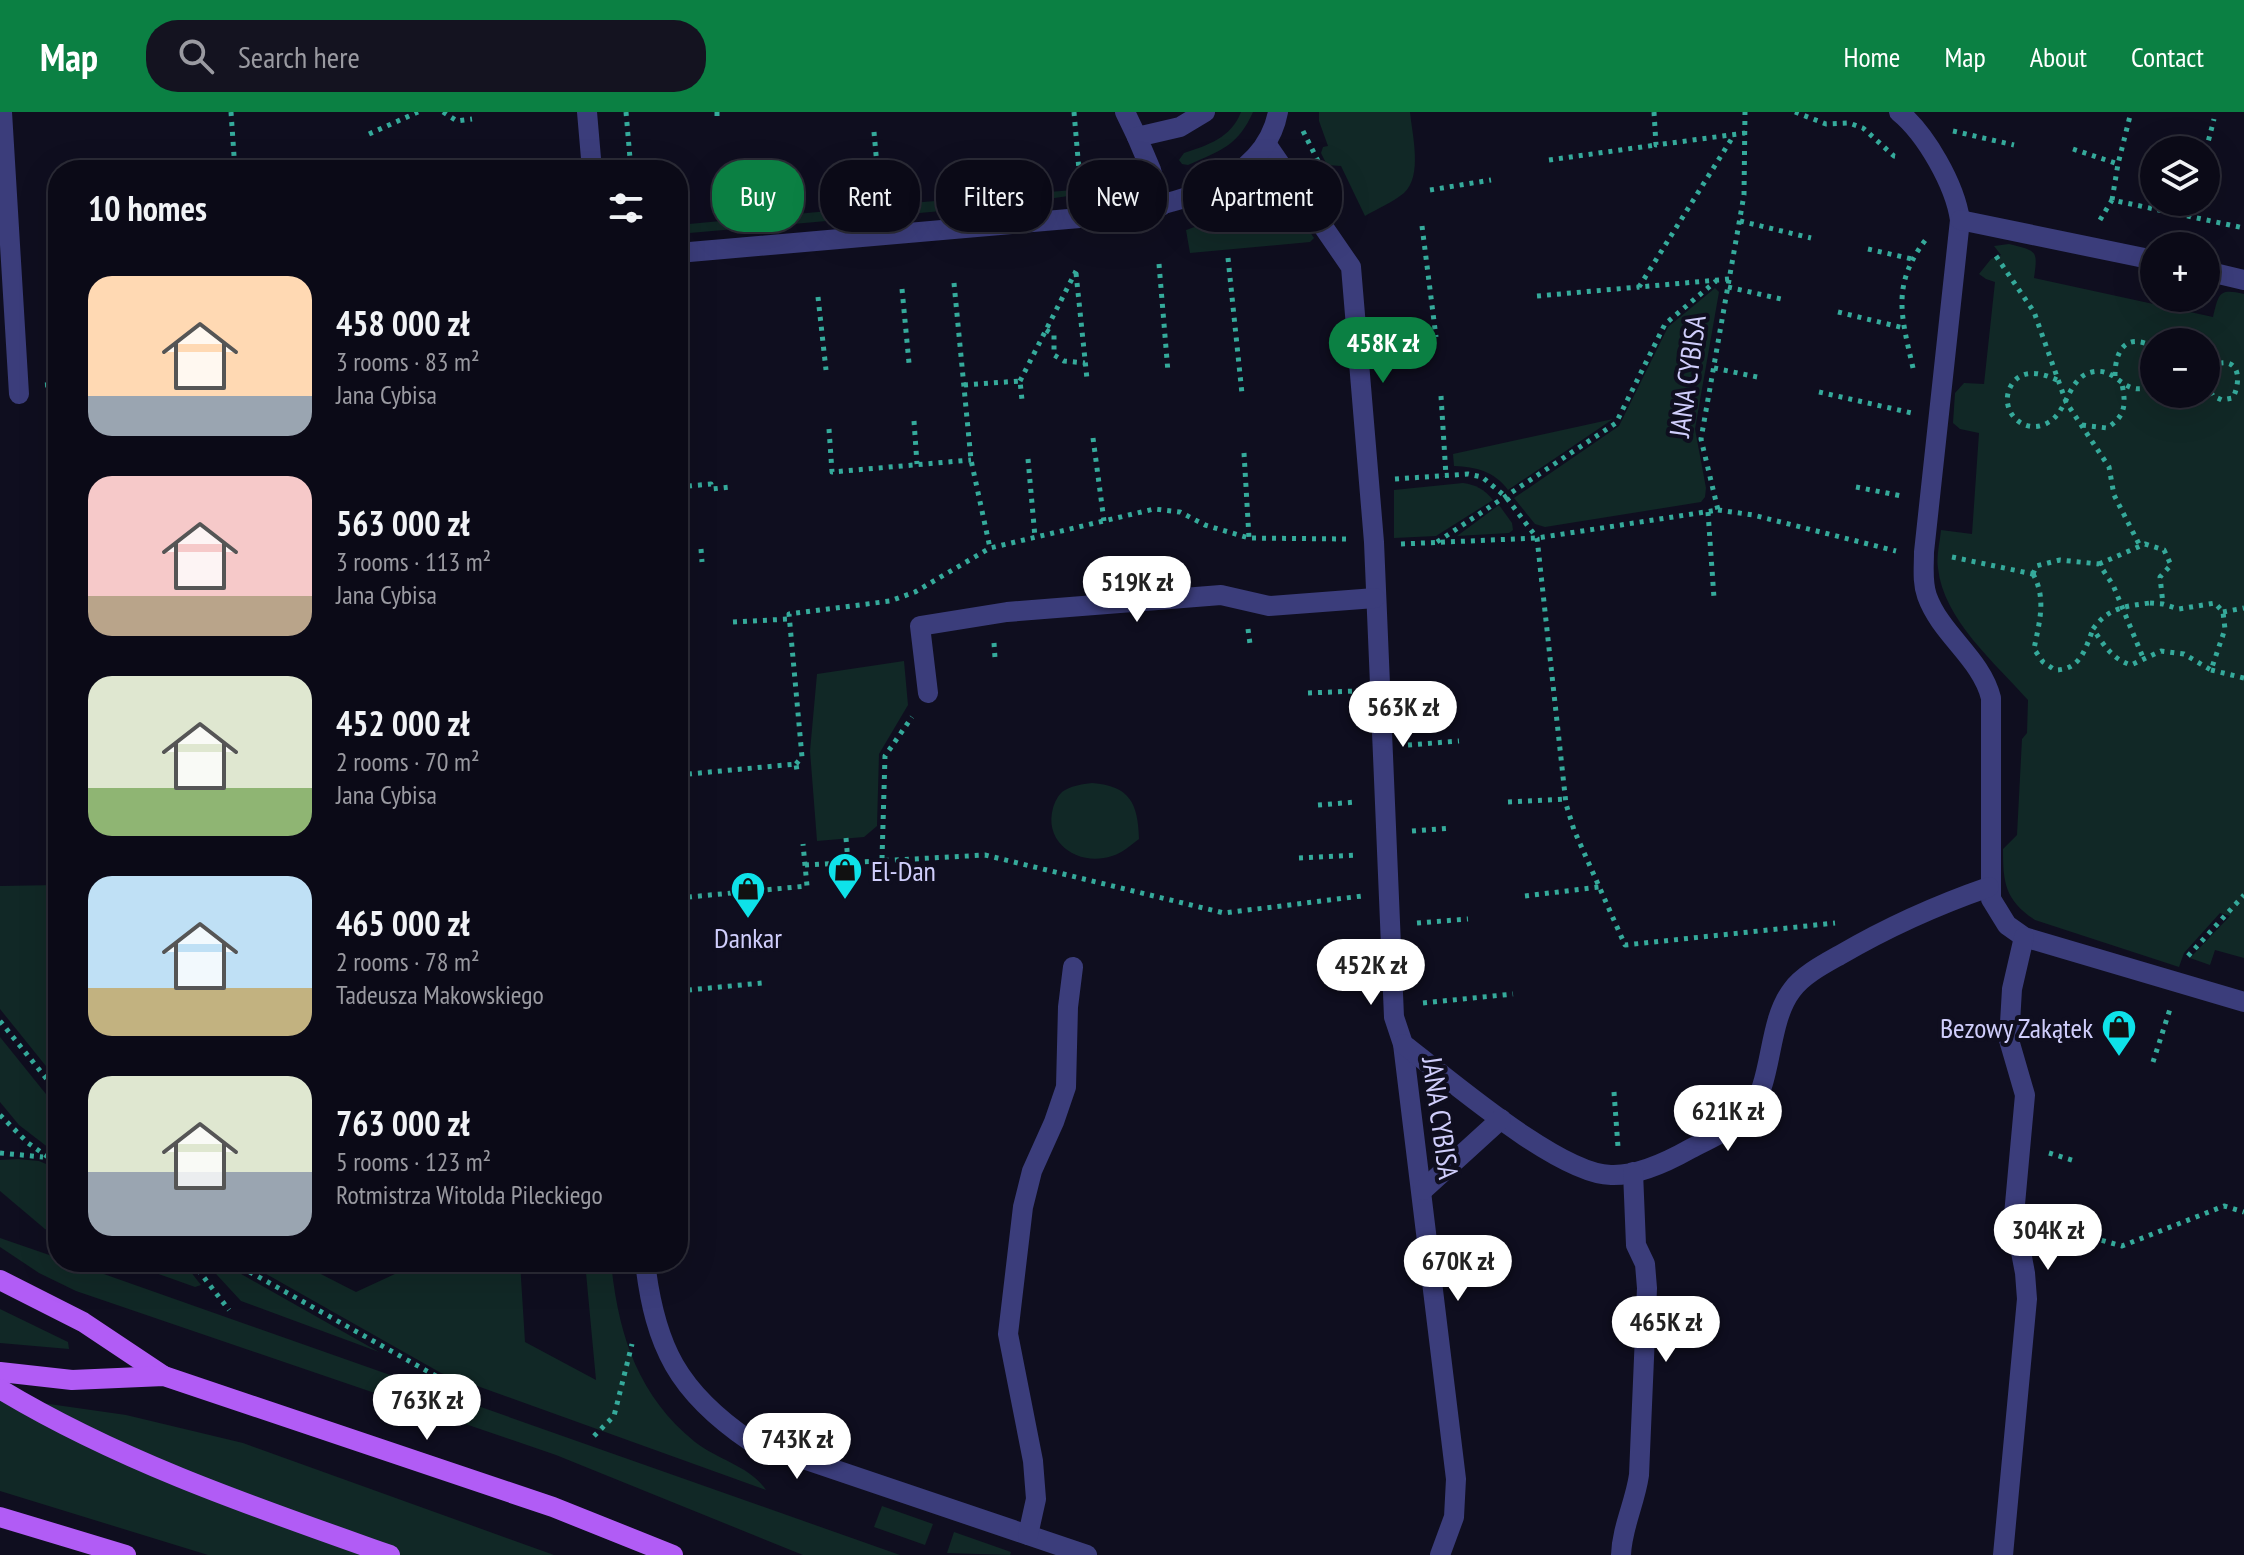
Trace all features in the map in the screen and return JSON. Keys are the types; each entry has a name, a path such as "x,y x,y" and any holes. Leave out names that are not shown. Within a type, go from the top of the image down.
{"main road":[{"path":"0,1280 83,1322 164,1376 553,1507 673,1555"},
{"path":"0,1372 72,1380 164,1376"},
{"path":"0,1389 42,1414 208,1490 390,1555"},
{"path":"0,1517 113,1554"}],"street":[{"path":"2,112 19,394"},
{"path":"587,112 591,160"},
{"path":"1125,112 1147,160"},
{"path":"1137,137 1180,127 1205,112"},
{"path":"1167,203 1230,177 1251,163 1267,145 1278,112"},
{"path":"1899,112 1926,145 1950,185 1960,220 1924,552 1924,586 1939,619 1982,674 1991,698 1991,899 2007,925 2024,937 2244,1002"},
{"name":"JANA CYBISA","path":"1267,145 1351,267 1373,542 1393,1005 1397,1032 1403,1044 1423,1190 1456,1479 1454,1517 1440,1555"},
{"path":"688,252 1068,219"},
{"path":"1960,220 2140,257"},
{"path":"2220,274 2244,280"},
{"path":"928,693 920,626 1007,612 1221,595 1269,606 1375,598"},
{"path":"1403,1044 1501,1119 1566,1162 1592,1172 1626,1173 1657,1165 1747,1114 1759,1095 1780,1013 1792,989 1817,968 1907,919 1989,887"},
{"path":"2003,1555 2027,1299 2014,1215 2025,1095 2009,1040 2012,989 2024,937"},
{"path":"1028,1535 1036,1499 1033,1461 1008,1334 1023,1207 1032,1171 1066,1087 1068,1007 1073,967"},
{"path":"1423,1190 1501,1119"},
{"path":"1621,1555 1624,1529 1634,1506 1639,1475 1647,1288 1645,1264 1636,1245 1626,1173"},
{"path":"646,1272 651,1307 664,1349 690,1388 750,1441 1087,1555"}],"path":[{"path":"231,112 234,160"},
{"path":"369,134 418,112"},
{"path":"443,112 457,121 472,119"},
{"path":"626,112 630,160"},
{"path":"1074,112 1078,160"},
{"path":"1654,112 1656,145"},
{"name":"JANA CYBISA","path":"1718,510 1701,439 1744,195 1745,112"},
{"path":"1795,112 1826,124 1849,123 1863,128 1894,156"},
{"path":"2092,223 2101,219 2112,200 2130,116"},
{"path":"2210,136 2214,119"},
{"path":"1944,135 1960,131 2014,145"},
{"path":"874,132 877,160"},
{"path":"1549,160 1745,133"},
{"path":"1639,287 1734,135"},
{"path":"2073,149 2118,164"},
{"path":"1430,190 1491,180"},
{"path":"2112,200 2140,206"},
{"path":"2189,216 2244,228"},
{"path":"1740,221 1811,238"},
{"path":"1422,226 1436,337"},
{"path":"1989,247 2034,312 2066,402 2109,467 2114,495 2140,546"},
{"path":"1868,249 1912,259"},
{"path":"1228,258 1242,394"},
{"path":"1159,264 1168,372"},
{"path":"1022,400 1020,381 1076,271 1087,379"},
{"path":"1436,543 1616,423 1665,324 1716,281"},
{"path":"1537,296 1716,281 1781,299"},
{"path":"954,283 971,460 990,548"},
{"path":"902,289 909,363"},
{"path":"818,297 826,370"},
{"path":"1838,312 1904,328"},
{"path":"1046,330 1054,335 1054,355 1064,361 1085,363"},
{"path":"2115,376 2117,354 2131,342 2140,342"},
{"path":"2220,364 2233,363 2243,379 2242,389 2233,398 2220,399"},
{"path":"1714,368 1762,378"},
{"path":"2058,381 2038,373 2022,375 2013,383 2007,405 2011,416 2019,423 2039,426 2050,422 2079,378 2091,372 2115,376 2122,384 2140,390"},
{"path":"964,385 1020,381"},
{"path":"2081,425 2107,428 2122,416 2125,406 2122,384"},
{"path":"1819,392 1919,414"},
{"path":"1441,396 1446,476"},
{"path":"914,421 917,464"},
{"path":"829,429 832,472 971,460"},
{"path":"1093,438 1104,521"},
{"path":"1244,453 1249,538"},
{"path":"1028,459 1035,537"},
{"path":"1369,482 1468,474 1482,477 1506,497 1537,538 1566,799 1574,830 1625,945 1846,922"},
{"path":"688,486 711,484 712,489 730,487"},
{"path":"1856,487 1911,498"},
{"path":"688,774 796,764 802,757 789,614 890,601 915,592 990,548 1154,509 1180,512 1205,525 1249,538 1436,543 1537,538 1718,510 1753,515 1905,552"},
{"path":"1708,512 1714,598"},
{"path":"2163,604 2160,577 2171,565 2164,550 2145,544 2099,564 2047,561 2036,566 2033,574 2038,583 2041,603 2041,624 2034,649 2043,662 2055,670 2073,667 2079,662 2093,629 2102,617 2120,606 2163,604 2179,609 2215,603 2223,612 2225,629 2211,670"},
{"path":"701,549 702,562"},
{"path":"1938,555 2033,574"},
{"path":"2099,564 2113,585 2144,660"},
{"path":"2223,612 2244,608"},
{"path":"733,622 789,619"},
{"path":"2093,629 2105,648 2120,661 2131,665 2161,651 2184,654 2211,670 2244,678"},
{"path":"1308,693 1360,690"},
{"path":"882,859 885,756 928,693"},
{"path":"1381,748 1459,741"},
{"path":"796,764 797,771"},
{"path":"1508,802 1566,799"},
{"path":"1318,805 1367,801"},
{"path":"846,838 848,862"},
{"path":"688,897 807,886 803,844"},
{"path":"1299,858 1370,854"},
{"path":"805,865 985,855 1224,913 1387,893"},
{"path":"1525,896 1599,887"},
{"path":"2183,964 2190,951 2244,895"},
{"path":"1389,926 1468,919"},
{"path":"688,990 762,983"},
{"path":"1393,1005 1513,994"},
{"path":"2153,1062 2173,1000"},
{"path":"0,1021 48,1081"},
{"path":"1614,1092 1626,1173"},
{"path":"0,1115 47,1157"},
{"path":"2037,1150 2075,1161"},
{"path":"0,1153 47,1157"},
{"path":"2019,1239 2031,1221 2122,1246 2224,1206 2244,1212"},
{"path":"200,1272 229,1310"},
{"path":"250,1272 452,1385"},
{"path":"594,1436 614,1416 633,1340"}],"green space":[{"path":"1241,112 1253,112 1241,133 1227,146 1200,160 1183,160 1183,164 1179,160 1184,153 1225,134"},
{"path":"1319,112 1410,112 1415,166 1410,186 1404,193 1365,216 1342,168 1342,160 1324,160 1321,153 1323,147 1328,146"},
{"path":"1068,190 1068,196 1052,198 1052,192"},
{"path":"936,201 936,211 920,213 920,202"},
{"path":"820,212 820,222 804,223 804,213"},
{"path":"712,222 712,231 688,233 688,224"},
{"path":"1186,232 1310,232 1314,238 1310,242 1190,253"},
{"path":"2009,244 2030,250 2036,262 2034,278 2140,301 2140,312 2190,312 2213,317 2214,312 2220,312 2221,295 2229,292 2244,294 2244,958 2215,950 2210,965 2190,958 2230,916 2220,913 2184,953 2179,967 2035,920 2017,905 2008,890 2003,849 2017,835 2022,739 2027,733 2028,700 1960,623 1942,587 1938,563 1941,530 1972,534 1979,433 1960,429 1953,423 1955,393 1964,383 1984,384 1995,282 1979,274 1991,259 2001,255 1994,246"},
{"path":"1715,288 1719,292 1695,429 1705,497 1701,502 1545,527 1535,524 1514,498 1619,426 1668,327"},
{"path":"1613,419 1508,490 1497,478 1484,471 1454,466 1453,454"},
{"path":"1463,483 1480,488 1493,500 1436,536 1394,538 1394,490"},
{"path":"1499,505 1512,523 1513,530 1509,533 1457,536"},
{"path":"904,661 908,705 879,754 877,826 864,837 817,841 810,751 817,674"},
{"path":"1092,783 1123,793 1137,815 1139,839 1119,853 1100,859 1067,850 1059,842 1051,821 1057,798 1062,792"},
{"path":"48,885 48,1069 0,1009 0,886"},
{"path":"0,1037 48,1097 48,1147 19,1125 0,1102"},
{"path":"0,1160 39,1161 48,1165 48,1231 0,1191"},
{"path":"0,1238 48,1255 48,1272 98,1272 900,1555 803,1555 556,1455 76,1291 39,1273 0,1247"},
{"path":"153,1272 191,1272 201,1285 195,1287"},
{"path":"214,1272 238,1272 379,1352 241,1301"},
{"path":"263,1272 317,1272 356,1292 399,1272 521,1272 525,1342 596,1380 586,1272 612,1272 625,1338 658,1404 695,1442 743,1469 766,1490 441,1373"},
{"path":"0,1309 68,1342 69,1349 0,1343"},
{"path":"0,1397 126,1415 243,1443 554,1555 208,1555 0,1491"},
{"path":"882,1506 933,1524 925,1545 874,1527"},
{"path":"954,1532 1011,1552 1010,1555 947,1553"}],"place":[{"name":"El-Dan","path":"845,901"},
{"name":"Dankar","path":"748,920"},
{"name":"Bezowy Zakątek","path":"2119,1058"}]}
